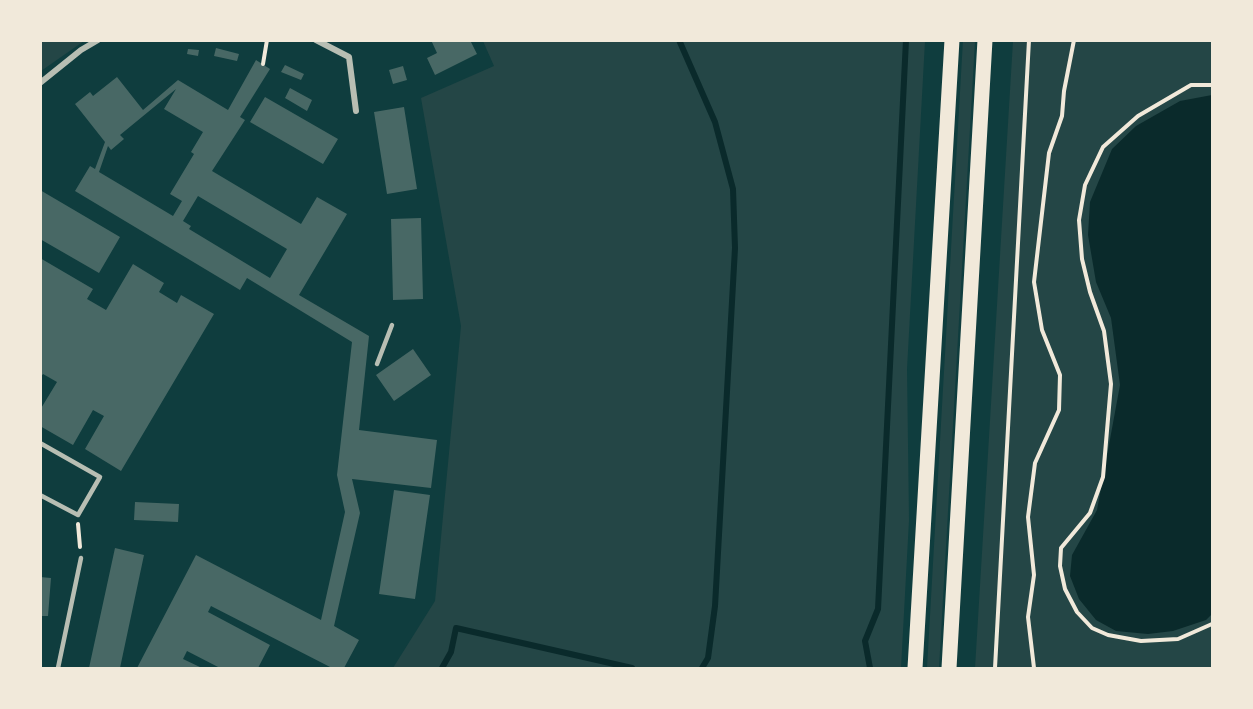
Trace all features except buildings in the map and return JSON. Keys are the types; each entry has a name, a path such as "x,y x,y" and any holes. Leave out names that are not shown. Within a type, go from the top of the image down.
{"main road":[{"path":"915,669 952,40"},
{"path":"949,669 985,40"}],"street":[{"path":"40,83 98,40"},
{"path":"316,40 331,43 349,57 356,111"}],"lane":[{"path":"377,364 392,326"},
{"path":"40,443 100,477 78,514 40,495"},
{"path":"58,669 81,558"}],"path":[{"path":"263,64 267,40"},
{"path":"995,669 1029,40"},
{"path":"1034,669 1028,616 1034,575 1028,517 1035,463 1059,410 1060,375 1042,330 1034,282 1049,153 1062,116 1064,91 1074,40"},
{"path":"1212,85 1191,85 1138,116 1103,147 1085,185 1079,220 1082,259 1090,292 1104,331 1111,384 1103,477 1090,513 1061,548 1060,566 1065,589 1077,612 1092,628 1108,635 1141,641 1178,639 1212,624"},
{"path":"78,514 81,558"}],"shaded area":[{"path":"41,40 84,40 84,41 41,71"},
{"path":"963,40 975,41 939,668 927,668"},
{"path":"483,41 925,41 907,369 909,520 901,668 393,668 435,601 461,326 421,98 494,66"},
{"path":"1013,41 1212,41 1212,668 975,668"},
{"path":"1212,95 1212,614 1206,620 1173,631 1148,634 1116,631 1096,620 1079,599 1070,576 1072,555 1097,510 1120,385 1111,318 1096,282 1088,235 1090,202 1112,149 1136,126 1180,101"}],"waterway":[{"path":"679,40 715,122 733,189 735,248 715,606 708,658 702,668"},
{"path":"870,668 865,641 878,609 906,40"},
{"path":"442,668 451,652 456,628 632,668"}]}
